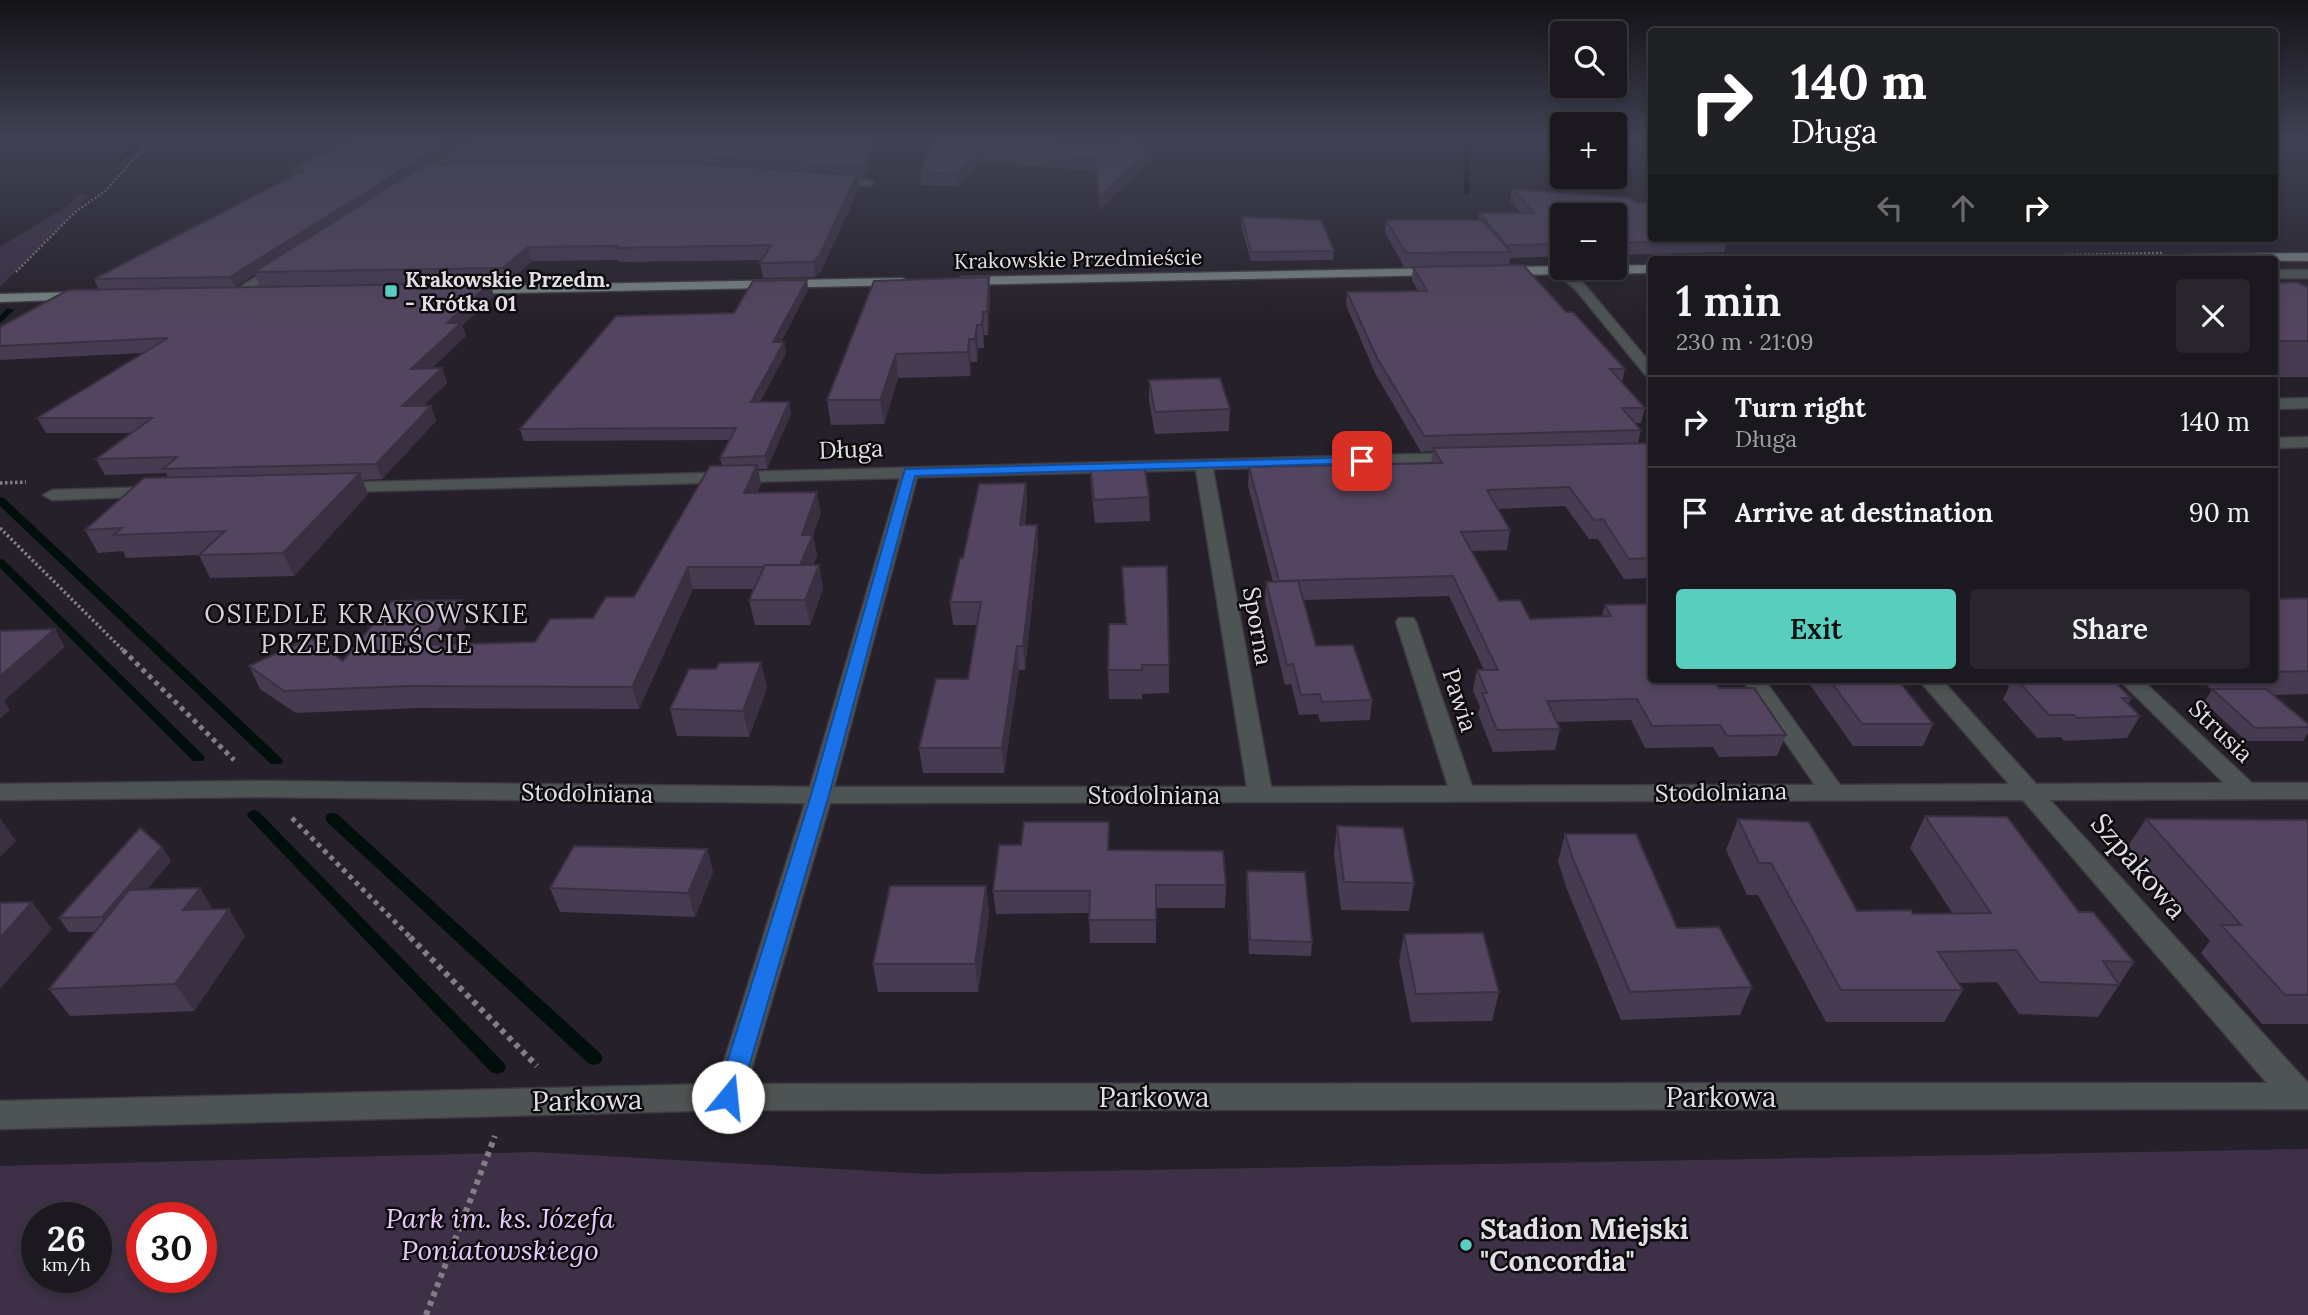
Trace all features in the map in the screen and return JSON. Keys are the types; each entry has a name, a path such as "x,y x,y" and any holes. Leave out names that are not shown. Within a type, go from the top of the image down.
{"main road":[{"path":"2278,258 2308,257"},
{"path":"1627,269 1648,268"},
{"path":"1492,271 1550,270"},
{"name":"Krakowskie Przedmieście","path":"941,281 1450,272"},
{"path":"444,290 913,281"},
{"path":"228,294 261,293"},
{"path":"0,298 97,296"}],"street":[{"path":"228,294 294,256"},
{"path":"2278,274 2308,274"},
{"path":"1572,280 1648,369"},
{"path":"2278,404 2308,404"},
{"path":"2278,443 2304,444"},
{"name":"Długa","path":"319,488 1475,458"},
{"name":"Sporna","path":"1204,465 1259,795"},
{"path":"728,1097 820,795 910,472"},
{"path":"52,495 169,491"},
{"name":"Pawia","path":"1406,622 1463,794"},
{"path":"1756,683 1832,791"},
{"name":"Szpakowa","path":"1933,683 2303,1096"},
{"name":"Strusia","path":"2133,683 2246,791"},
{"name":"Stodolniana","path":"0,792 263,789 820,795 1259,795 2308,791"},
{"name":"Parkowa","path":"0,1115 728,1097 2303,1096"}],"path":[{"path":"14,277 16,271 37,249 75,212 93,199"},
{"path":"2022,256 2172,253"},
{"path":"0,528 242,769"},
{"path":"289,816 568,1100"},
{"path":"426,1315 489,1153"}],"green space":[{"path":"74,199 86,199 0,287 0,247 66,207"},
{"name":"Stadion Miejski \"Concordia\"","path":"2308,1149 2308,1315 0,1315 0,1166 534,1152 925,1174"}],"building":[{"path":"247,199 355,199 230,277 94,279"},
{"path":"370,199 846,199 819,256 813,262 760,263 771,245 528,247 503,268 254,272"},
{"path":"1522,199 1632,199 1648,204 1648,242 1652,242 1627,243 1627,203 1550,203 1550,244 1506,245 1479,213 1534,213"},
{"path":"1242,217 1321,220 1334,251 1251,252"},
{"path":"1386,220 1482,220 1511,252 1406,253"},
{"path":"1523,265 1566,312 1573,312 1625,369 1610,369 1645,408 1622,408 1641,430 1424,436 1377,358 1347,292 1427,291 1413,267"},
{"path":"989,277 987,312 983,312 982,325 977,325 975,339 969,339 968,352 896,354 880,400 827,400 874,281"},
{"path":"807,280 773,342 784,342 751,402 789,402 765,456 720,458 736,428 520,429 616,316 734,313 753,281"},
{"path":"2296,282 2308,287 2308,341 2278,341 2278,283"},
{"path":"490,283 447,323 461,323 411,369 442,368 402,406 431,406 376,464 163,469 177,457 96,459 152,418 37,418 168,338 0,346 0,327 68,290"},
{"path":"1220,378 1230,409 1155,412 1149,380"},
{"path":"1648,443 1648,558 1629,559 1603,519 1594,520 1569,487 1487,490 1510,530 1461,532 1499,601 1520,600 1530,619 1611,616 1605,605 1648,604 1648,683 1716,683 1719,688 1754,688 1786,735 1727,736 1720,725 1652,726 1637,699 1547,701 1560,729 1497,730 1482,693 1487,693 1477,670 1498,670 1453,576 1279,581 1249,467 1442,463 1433,448"},
{"path":"1144,464 1149,497 1094,500 1090,466"},
{"path":"757,465 744,493 817,492 802,535 813,535 800,565 688,567 632,687 409,686 284,691 249,666 310,638 343,661 392,601 461,600 428,645 535,642 550,619 593,618 606,597 634,597 710,466"},
{"path":"360,473 283,553 199,555 225,531 114,535 122,528 85,530 144,478"},
{"path":"1026,483 1020,525 1037,525 1023,646 1017,646 1002,748 919,748 936,679 968,679 981,602 950,602 960,558 963,558 979,484"},
{"path":"765,565 819,565 805,600 749,600"},
{"path":"1167,566 1169,665 1142,665 1142,670 1108,670 1109,624 1126,624 1122,567"},
{"path":"1298,581 1316,646 1353,645 1372,700 1322,702 1320,694 1301,695 1293,664 1287,665 1266,582"},
{"path":"2308,598 2308,671 2278,672 2278,599"},
{"path":"55,629 0,676 0,631"},
{"path":"761,662 743,711 670,709 689,669 716,669 719,663"},
{"path":"1832,683 1900,683 1933,724 1862,724"},
{"path":"2020,683 2116,683 2131,698 2122,698 2140,716 2077,718 2074,715 2049,715"},
{"path":"2212,689 2266,689 2308,724 2308,727 2255,728"},
{"path":"1925,816 2007,817 2079,912 2093,912 2134,962 2103,961 2119,985 2039,982 2016,950 1938,952 1963,990 1841,990 1771,863 1759,863 1738,819 1809,822 1857,911 1911,910 1913,914 1991,913"},
{"path":"2146,819 2308,820 2308,995 2285,995 2221,925 2241,925"},
{"path":"1024,822 1109,822 1108,850 1223,851 1226,885 1156,885 1156,920 1089,920 1090,891 993,891 999,845 1021,845"},
{"path":"1337,826 1403,828 1414,883 1344,882"},
{"path":"140,828 162,847 102,917 59,918"},
{"path":"1565,834 1636,834 1677,928 1719,927 1752,987 1630,992 1573,859"},
{"path":"574,846 707,849 688,893 550,888"},
{"path":"1247,871 1305,872 1312,942 1250,940"},
{"path":"890,886 986,886 975,964 873,964"},
{"path":"200,888 183,910 229,909 175,984 49,989 129,890"},
{"path":"32,902 0,938 0,903"},
{"path":"1483,933 1499,992 1416,994 1404,934"}],"waterway":[{"path":"0,321 10,310"},
{"path":"0,500 276,761"},
{"path":"0,562 198,758"},
{"path":"254,815 497,1067"},
{"path":"332,818 594,1058"}],"place":[{"name":"Krakowskie Przedm. - Krótka 01","path":"391,291"},
{"name":"Stadion Miejski \"Concordia\"","path":"1466,1245"}],"district":[{"name":"OSIEDLE KRAKOWSKIE PRZEDMIEŚCIE","path":"367,628"}],"route":[{"path":"728,1097 820,795 910,472 1362,461"}],"park label":[{"name":"Park im. ks. Józefa Poniatowskiego","path":"500,1234"}]}
